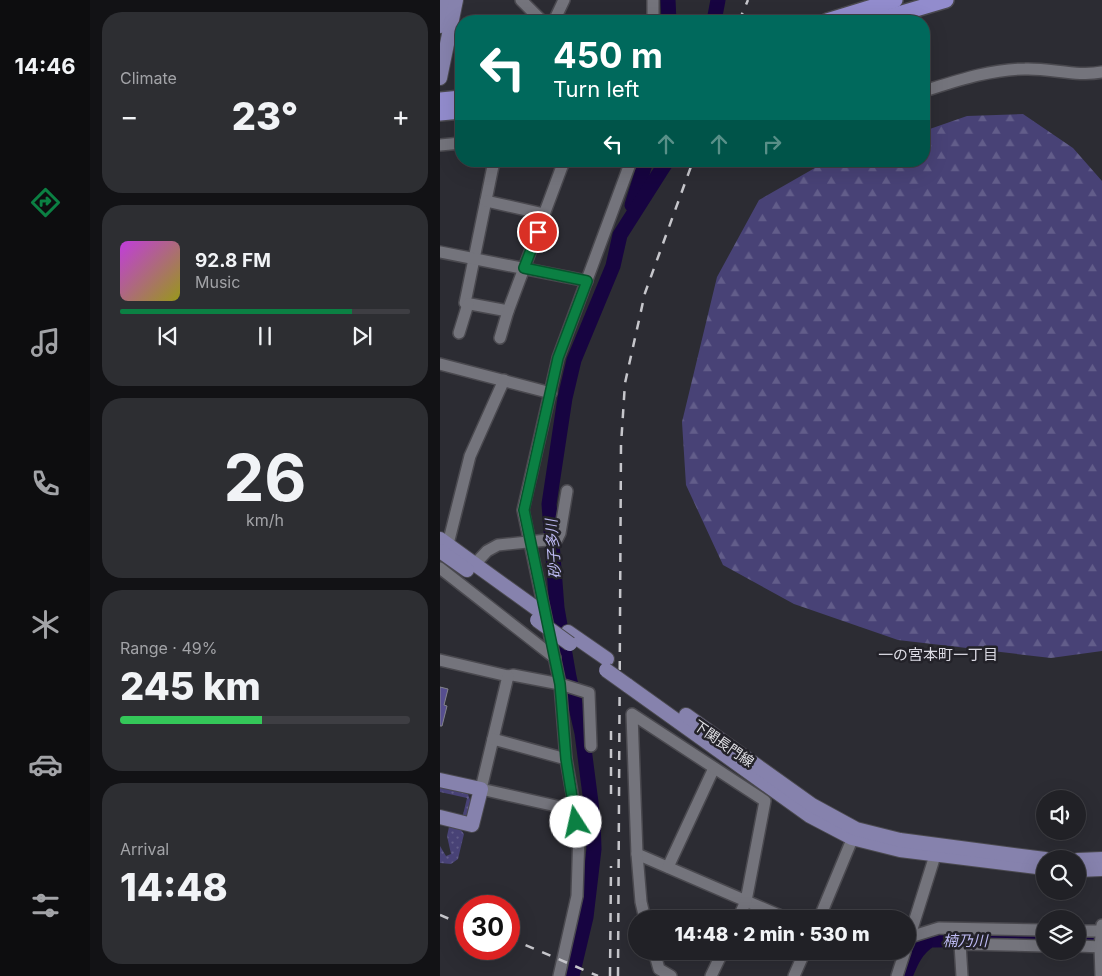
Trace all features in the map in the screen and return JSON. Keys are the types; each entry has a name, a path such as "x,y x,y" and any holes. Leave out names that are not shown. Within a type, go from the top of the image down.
{"highway":[{"path":"846,15 895,0"},
{"path":"895,15 946,0"},
{"path":"440,100 455,99"},
{"path":"440,113 455,112"}],"main road":[{"path":"440,26 444,0"},
{"path":"440,78 456,0"},
{"name":"下関長門線","path":"443,545 475,564 537,614"},
{"name":"下関長門線","path":"443,545 606,665 854,833 900,840 936,850 1036,867"},
{"path":"440,780 481,789 472,825 440,817"},
{"name":"下関長門線","path":"936,850 1036,858"},
{"path":"1086,860 1102,859"},
{"path":"1086,870 1102,869"}],"street":[{"path":"521,0 536,15"},
{"path":"557,15 564,0"},
{"path":"653,0 653,15"},
{"path":"930,89 986,74 1023,69 1088,74 1102,72"},
{"path":"440,144 455,143"},
{"path":"493,167 476,258 465,303 508,311"},
{"path":"500,338 508,311 562,167"},
{"path":"559,976 577,896 579,845 566,759 562,686 524,505 558,358 629,167"},
{"path":"486,201 544,214"},
{"path":"440,252 587,281"},
{"path":"459,333 468,304"},
{"path":"440,364 551,393"},
{"path":"443,545 470,456 504,380"},
{"path":"475,564 487,550 498,545 557,539 560,533 567,491"},
{"path":"440,568 555,658"},
{"path":"440,660 562,686 589,694 591,746"},
{"path":"508,676 481,789 574,810"},
{"path":"643,910 637,854 632,714 765,801 746,901 742,910"},
{"path":"493,739 566,759"},
{"path":"668,867 714,768"},
{"path":"823,910 854,833"},
{"path":"916,916 936,850"},
{"path":"637,854 767,910"},
{"path":"916,934 939,928 1036,930"},
{"path":"1086,930 1101,929 1101,976"},
{"path":"962,976 960,944 1036,946"},
{"path":"1086,946 1101,947"},
{"path":"656,960 659,970 671,976"},
{"path":"711,976 719,960"},
{"path":"794,976 801,960"},
{"path":"897,976 900,960"}],"green space":[{"path":"1023,114 1073,148 1102,181 1102,651 1051,658 898,640 794,604 723,565 686,485 682,422 717,277 759,200 817,167 930,167 930,129 967,116"},
{"path":"440,786 468,794 471,803 466,818 462,819 467,798 440,792"},
{"path":"449,827 461,830 464,834 458,859 451,864 440,863 440,846 446,856 451,854 447,836"}],"building":[{"path":"440,687 448,689 444,705 447,706 442,726 440,726"}],"waterway":[{"name":"砂子多川","path":"668,0 669,15"},
{"path":"715,15 718,0"},
{"name":"砂子多川","path":"632,205 644,167"},
{"name":"砂子多川","path":"572,976 586,917 594,849 593,818 582,733 569,677 557,608 549,504 565,398 574,360 613,266 620,235 663,167"},
{"name":"楠乃川","path":"905,976 918,951 930,940 1036,939"},
{"name":"楠乃川","path":"1086,940 1102,940"}],"railway":[{"path":"742,15 748,0"},
{"path":"618,976 621,445 625,383 645,293 691,167"},
{"path":"611,731 611,794"},
{"path":"610,976 611,866"},
{"path":"440,915 455,921"},
{"path":"520,943 598,976"}],"district":[{"name":"一の宮本町一丁目","path":"938,654"}],"route":[{"path":"538,232 524,268 587,281 558,358 524,510 528,541 560,684 564,712 566,759 576,822"}]}
